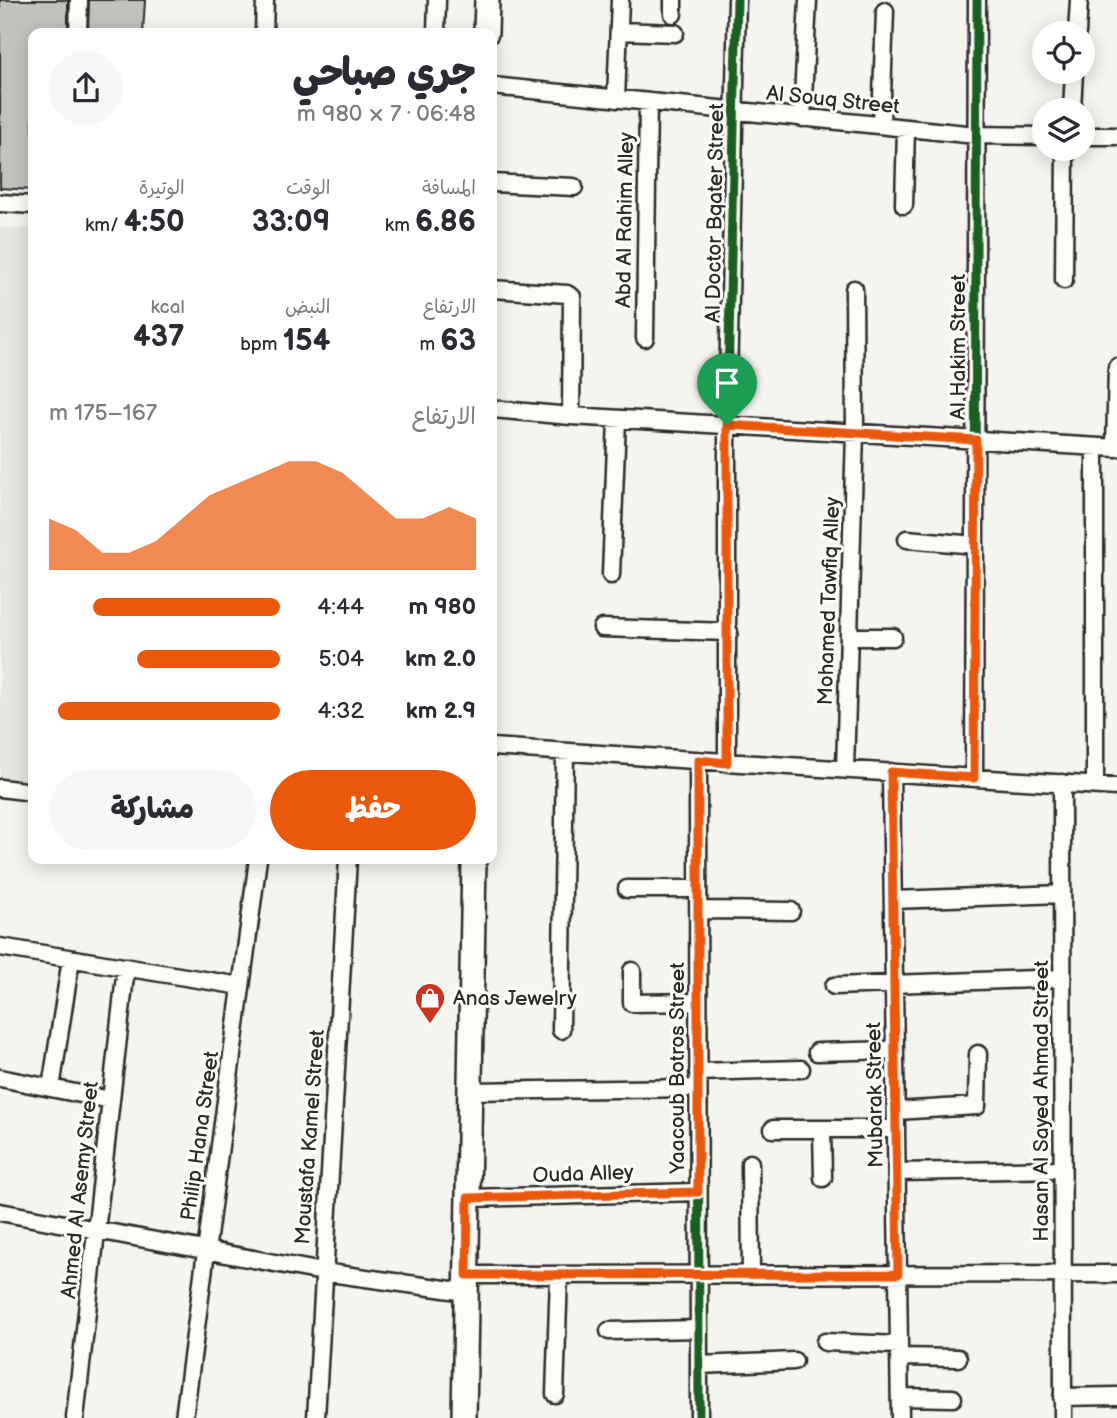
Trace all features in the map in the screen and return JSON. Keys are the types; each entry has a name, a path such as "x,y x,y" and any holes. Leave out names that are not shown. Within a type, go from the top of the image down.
{"main road":[{"path":"486,28 487,0"},
{"path":"464,1418 474,864"}],"street":[{"path":"78,28 79,0"},
{"path":"264,28 265,0"},
{"path":"436,28 437,0"},
{"path":"616,99 620,0"},
{"name":"Al Doctor Bqater Street","path":"727,763 727,425 737,0"},
{"path":"802,118 808,0"},
{"name":"Al Hakim Street","path":"974,778 977,0"},
{"path":"1078,21 1079,0"},
{"path":"881,125 884,11"},
{"path":"619,31 675,33"},
{"name":"Al Souq Street","path":"497,87 976,135 1032,136"},
{"name":"Abd Al Rahim Alley","path":"645,338 648,102"},
{"path":"904,205 906,128"},
{"path":"1095,136 1117,136"},
{"path":"1063,280 1065,161"},
{"path":"497,183 574,187"},
{"path":"0,203 28,205"},
{"path":"497,289 568,294 572,297 571,416"},
{"name":"Mohamed Tawfiq Alley","path":"845,769 855,433 854,289"},
{"path":"497,409 1116,448 1117,367"},
{"path":"611,575 617,419"},
{"path":"1095,447 1095,785"},
{"path":"907,540 975,545"},
{"path":"602,628 729,632"},
{"path":"849,636 893,637"},
{"path":"497,747 1117,787"},
{"path":"561,1030 565,752"},
{"name":"Yaacoub Botros Street","path":"698,760 699,1418"},
{"name":"Mubarak Street","path":"891,772 901,1418"},
{"name":"Hasan Al Sayed Ahmad Street","path":"1062,783 1063,1418"},
{"path":"0,788 28,791"},
{"name":"Philip Hana Street","path":"184,1418 257,864"},
{"name":"Moustafa Kamel Street","path":"316,1418 348,864"},
{"path":"627,889 698,889"},
{"path":"893,900 1062,894"},
{"path":"698,910 792,911"},
{"path":"0,947 241,986"},
{"path":"51,1088 71,959"},
{"name":"Ahmed Al Asemy Street","path":"75,1418 126,967"},
{"path":"632,971 632,1003 698,1002"},
{"path":"834,986 1062,978"},
{"path":"817,1052 895,1050"},
{"path":"896,1111 977,1106 978,1054"},
{"path":"470,1091 698,1080 801,1069"},
{"path":"0,1078 111,1100"},
{"path":"773,1129 896,1129"},
{"path":"822,1129 823,1178"},
{"path":"750,1163 751,1274"},
{"path":"897,1172 1062,1169"},
{"name":"Ouda Alley","path":"468,1198 698,1192"},
{"path":"0,1212 323,1272 466,1283 559,1275 1117,1274"},
{"path":"555,1394 559,1275"},
{"path":"609,1331 699,1329"},
{"path":"825,1342 958,1358"},
{"path":"699,1364 794,1361"},
{"path":"1062,1397 1117,1396"},
{"path":"900,1397 953,1398"}],"shaded area":[{"path":"0,227 28,229 28,783 0,781"}],"building":[{"path":"0,0 68,0 68,28 28,28 28,190 0,188"},
{"path":"89,0 145,0 143,28 88,28"}],"cycle path":[{"path":"727,763 727,425 737,0"},
{"path":"974,778 977,0"},
{"path":"698,760 699,1418"}],"place":[{"name":"Anas Jewelry","path":"430,1025"}],"route":[{"path":"727,425 976,440 974,778 891,772 898,1274 467,1275 468,1198 698,1192 698,760 727,763 727,425"}]}
